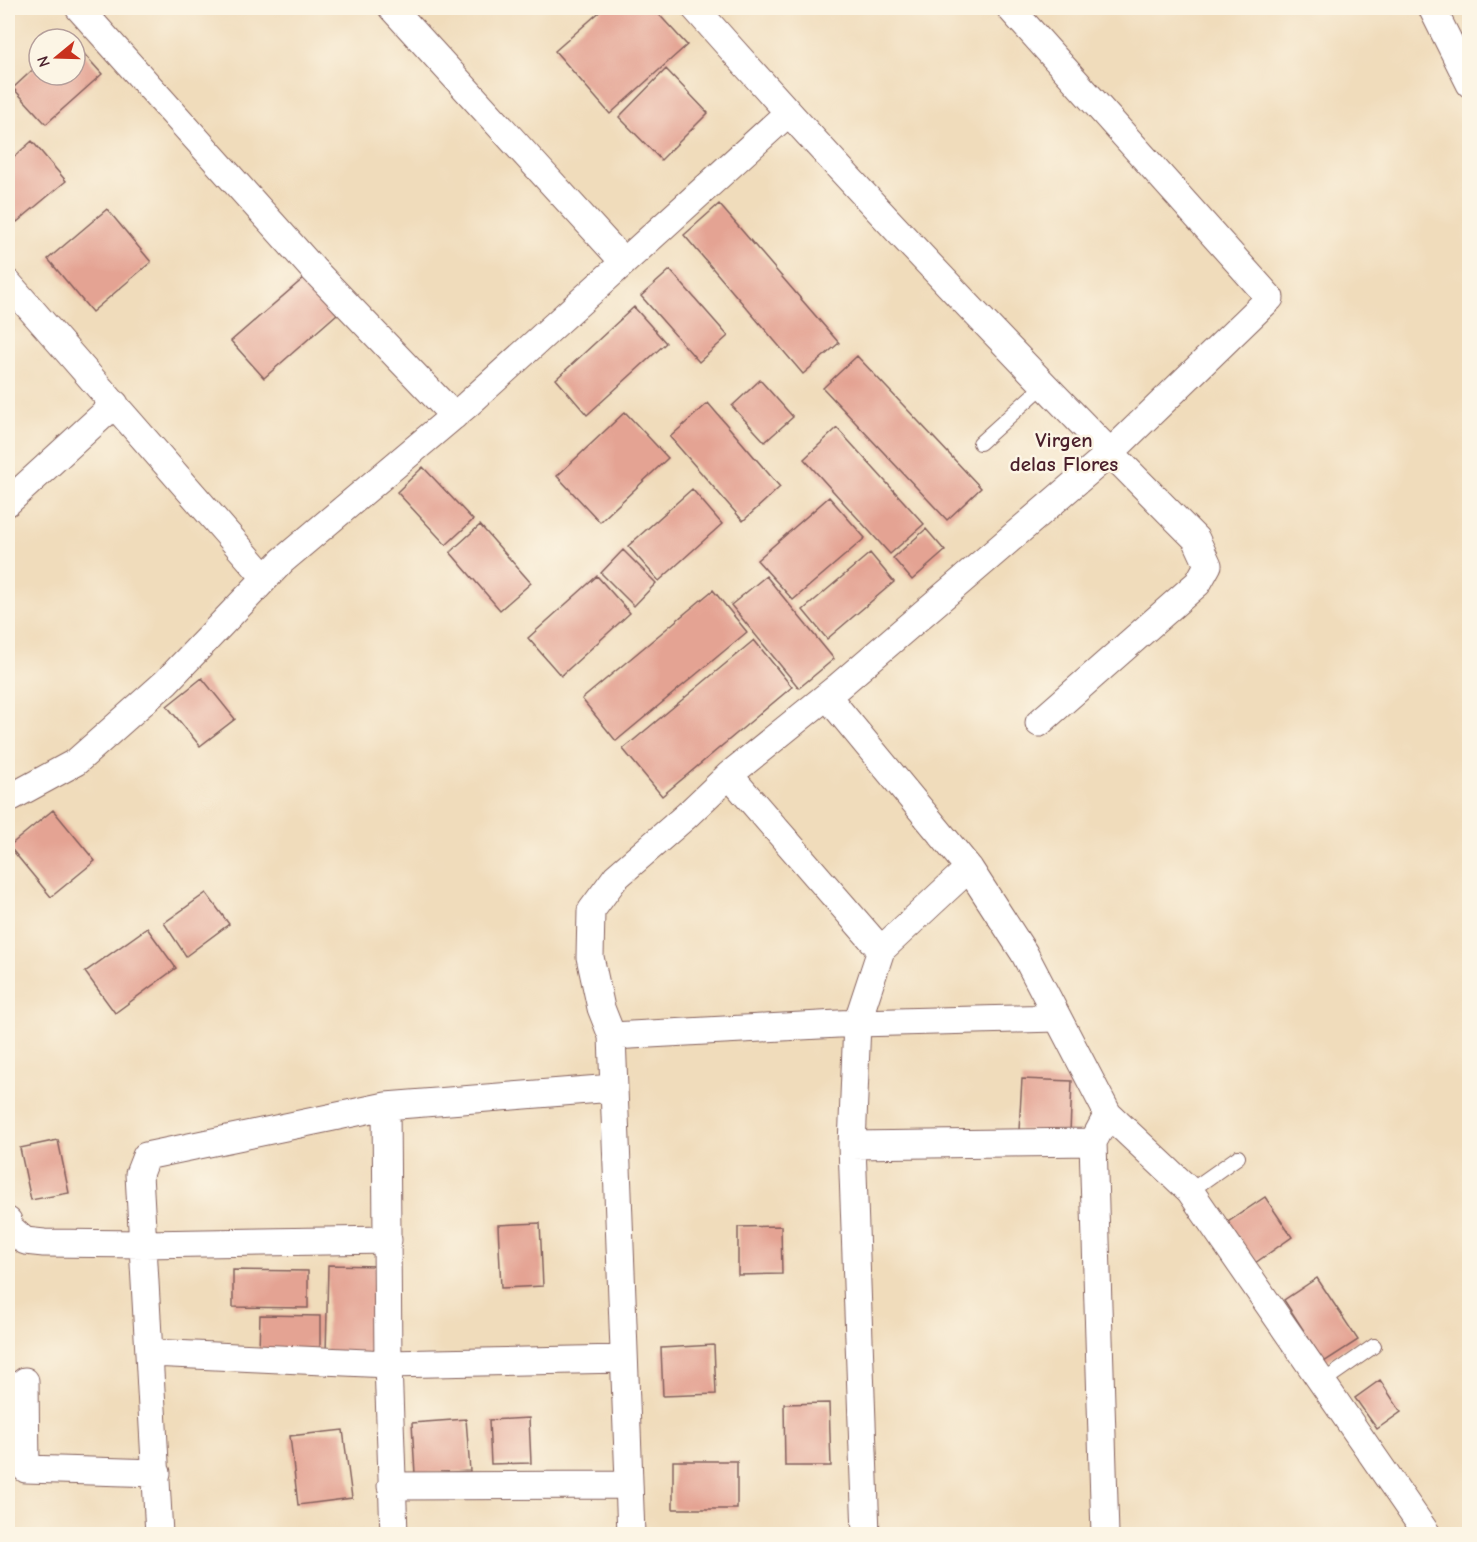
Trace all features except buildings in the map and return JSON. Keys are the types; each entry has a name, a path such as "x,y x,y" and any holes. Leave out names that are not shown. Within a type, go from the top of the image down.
{"street":[{"path":"79,8 313,268 454,416"},
{"path":"392,8 623,261"},
{"path":"695,8 788,113 1043,386 1196,539 1208,565 1198,583 1039,723"},
{"path":"631,1534 612,1036 601,1008 590,957 591,911 616,877 729,775 827,696 1110,453 1270,298 1010,8"},
{"path":"1432,8 1470,84"},
{"path":"8,799 76,762 166,682 282,561 454,416 788,113"},
{"path":"8,283 265,578"},
{"path":"8,502 115,404"},
{"path":"827,696 969,868 1023,952 1108,1114 1190,1191 1427,1534"},
{"path":"729,775 881,950"},
{"path":"866,1534 852,1145 858,1023 881,950 969,868"},
{"path":"612,1036 858,1023 1057,1018"},
{"path":"159,1534 145,1244 139,1174 146,1156 386,1106 614,1088"},
{"path":"386,1106 388,1364 394,1534"},
{"path":"1105,1534 1093,1142 1108,1114"},
{"path":"852,1145 1093,1142"},
{"path":"8,1221 8,1226 25,1241 145,1244 388,1240"},
{"path":"151,1353 388,1364 623,1359"},
{"path":"24,1381 26,1469 157,1473"},
{"path":"391,1486 629,1485"}],"lane":[{"path":"980,443 1043,386"},
{"path":"1190,1191 1238,1157"},
{"path":"1321,1383 1374,1346"}],"district":[{"name":"Virgen delas Flores","path":"1064,452"}]}
